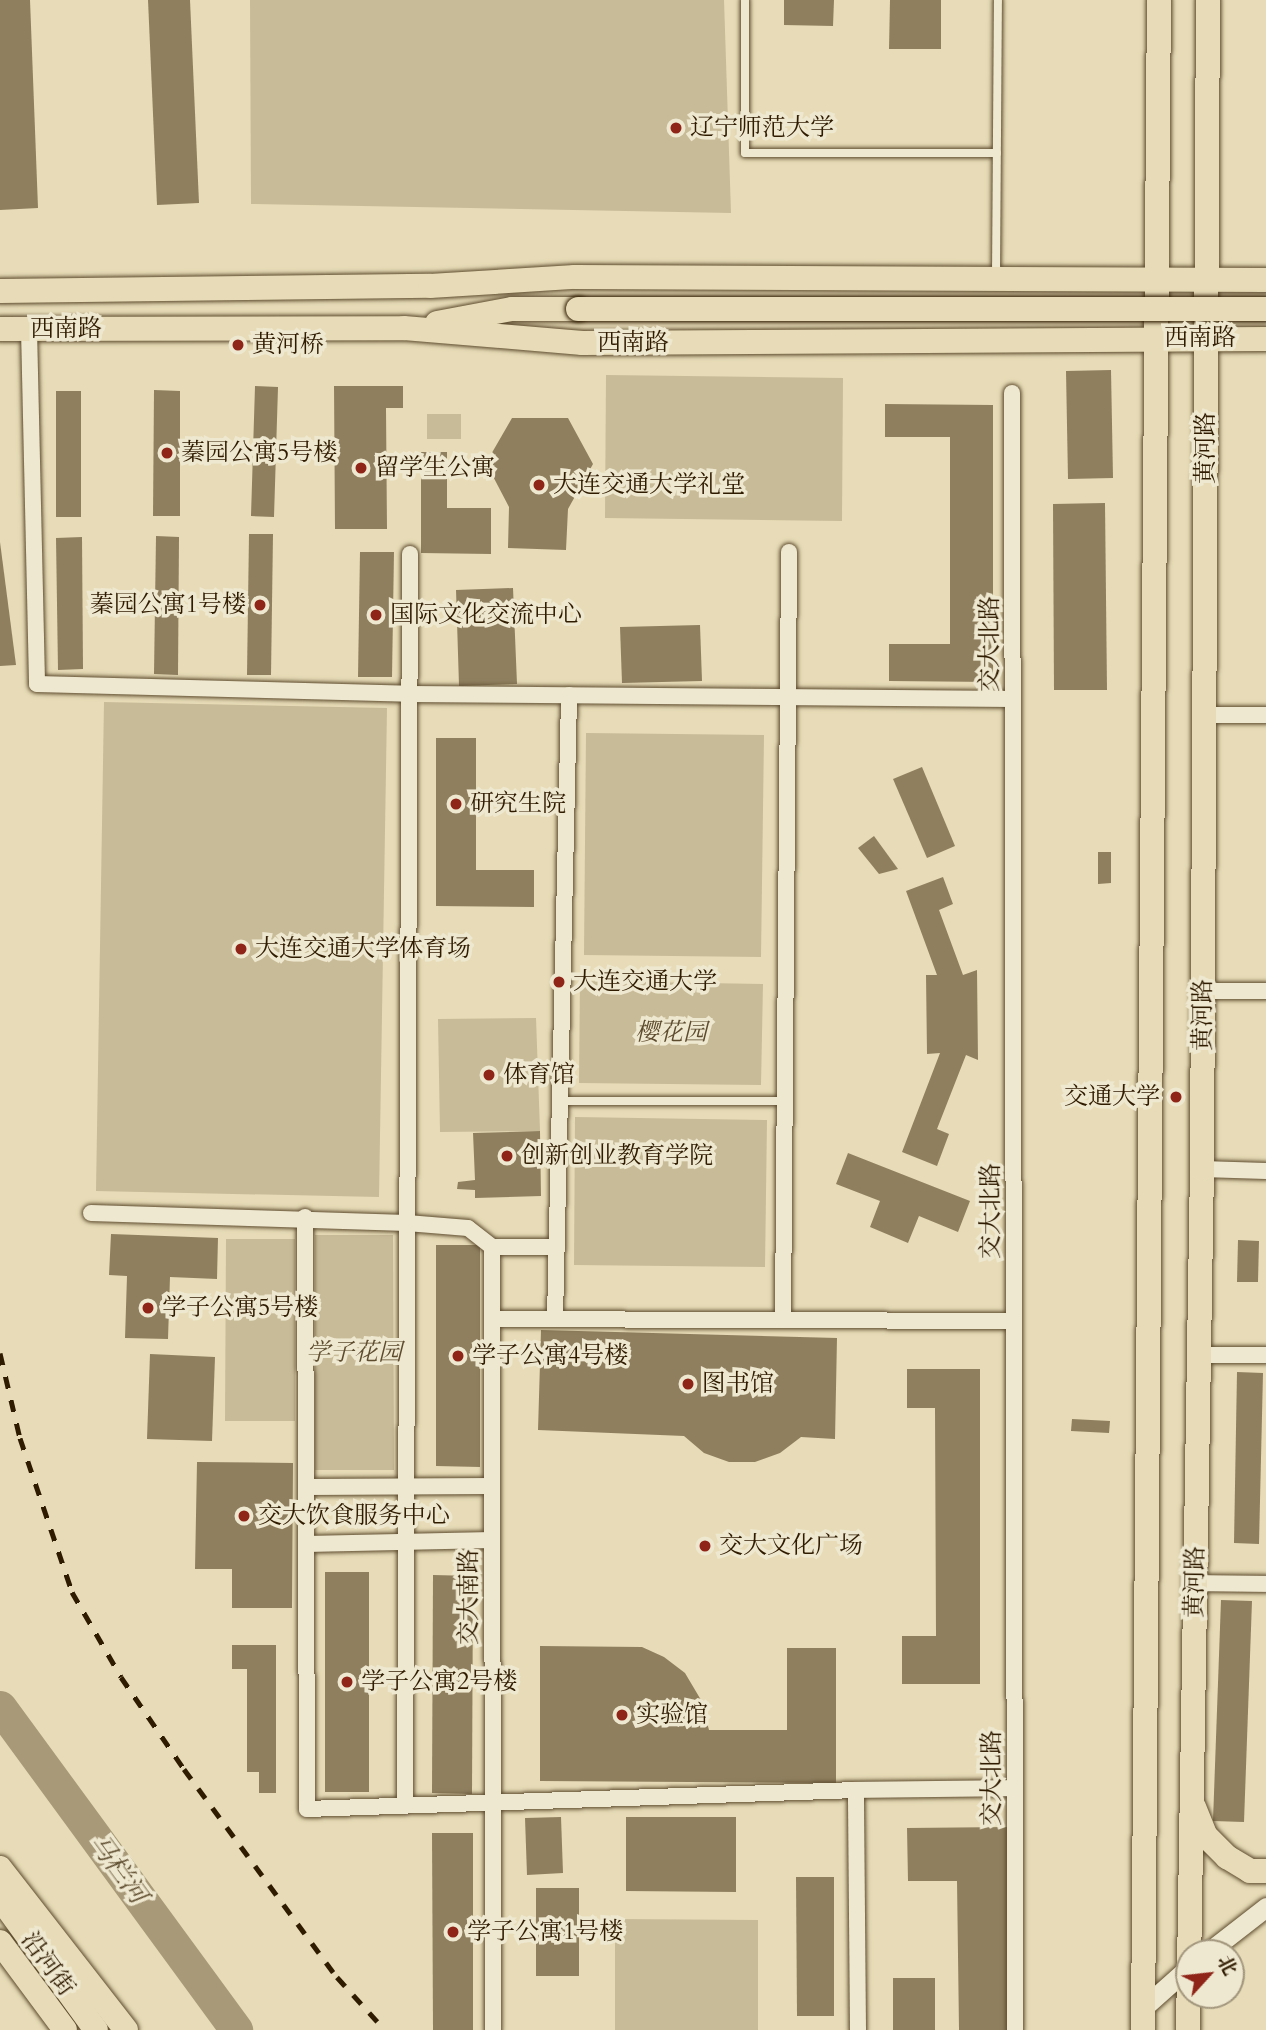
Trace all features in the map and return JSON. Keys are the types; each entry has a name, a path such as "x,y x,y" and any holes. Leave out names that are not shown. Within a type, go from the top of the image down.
{"main road":[{"name":"黄河路","path":"1143,2019 1159,0"},
{"name":"黄河路","path":"1189,1939 1202,1169 1208,0"},
{"name":"西南路","path":"0,291 409,286 575,276 1157,282 1266,280"},
{"path":"409,286 512,309"},
{"name":"西南路","path":"512,309 1266,309"},
{"path":"404,328 512,309"},
{"name":"西南路","path":"0,329 404,328 582,343 1266,339"},
{"path":"1190,1797 1206,1836 1227,1857 1250,1871 1266,1871"},
{"path":"0,1868 125,2030"},
{"name":"沿河街","path":"0,1898 96,2030"},
{"name":"沿河街","path":"0,1941 65,2030"},
{"path":"0,1960 48,2030"},
{"name":"黄河路","path":"1188,2009 1188,2030"}],"street":[{"path":"29,329 37,684 409,694 1013,699"},
{"name":"交大北路","path":"1012,393 1015,2030"},
{"path":"783,1320 789,552"},
{"path":"405,1804 410,554"},
{"path":"555,1320 569,695"},
{"path":"1206,715 1266,715"},
{"path":"1203,991 1266,991"},
{"path":"1202,1169 1266,1171"},
{"path":"90,1213 305,1217 407,1223 468,1228 492,1247 557,1247"},
{"path":"305,1217 307,1809 490,1799 1015,1788"},
{"name":"交大南路","path":"492,1247 494,1319 490,1799 493,2030"},
{"path":"494,1319 1014,1321"},
{"path":"1199,1355 1266,1355"},
{"path":"306,1488 492,1486"},
{"path":"306,1544 492,1540"},
{"path":"1195,1583 1266,1584"},
{"path":"856,1790 859,2030"},
{"path":"1227,1939 1263,1914"},
{"path":"1143,2019 1175,1983"}],"lane":[{"path":"745,0 745,153 997,153"},
{"path":"996,279 998,0"},
{"path":"560,1101 785,1101"}],"green space":[{"path":"250,0 724,0 731,213 251,204"},
{"path":"606,375 843,378 842,521 605,518"},
{"path":"427,414 461,414 461,439 427,439"},
{"name":"大连交通大学体育场","path":"104,702 387,708 379,1197 96,1191"},
{"path":"586,733 764,735 761,957 584,955"},
{"name":"樱花园","path":"580,981 763,984 761,1085 579,1083"},
{"name":"体育馆","path":"536,1018 540,1131 440,1132 438,1019"},
{"path":"575,1117 767,1120 765,1267 574,1265"},
{"name":"学子花园","path":"315,1235 393,1235 394,1470 315,1470"},
{"path":"226,1239 295,1239 295,1421 225,1421"},
{"path":"615,1919 758,1920 758,2030 615,2030"}],"building":[{"path":"0,0 30,0 38,208 0,210"},
{"path":"148,0 190,0 199,203 157,205"},
{"path":"784,0 834,0 833,26 784,25"},
{"path":"890,0 941,0 941,49 889,49"},
{"path":"1111,370 1113,478 1068,479 1066,371"},
{"path":"255,386 278,387 274,517 251,516"},
{"name":"留学生公寓","path":"334,386 403,386 403,408 386,408 387,529 335,529"},
{"name":"蓁园公寓5号楼","path":"154,390 180,391 180,516 153,516"},
{"path":"56,391 81,391 81,517 56,517"},
{"path":"885,404 993,405 993,682 889,681 889,644 950,644 950,437 885,437"},
{"name":"大连交通大学礼堂","path":"512,418 568,418 593,464 568,509 566,550 508,548 509,507 486,463"},
{"path":"421,452 447,452 447,508 491,508 491,554 421,553"},
{"path":"1105,503 1107,690 1054,690 1053,504"},
{"name":"蓁园公寓1号楼","path":"249,534 273,534 271,675 247,675"},
{"path":"156,536 179,537 178,675 154,674"},
{"path":"82,537 83,669 58,670 56,538"},
{"path":"0,542 16,665 0,666"},
{"name":"国际文化交流中心","path":"360,552 394,552 392,677 358,677"},
{"path":"513,588 517,684 459,686 456,590"},
{"path":"700,625 702,681 622,683 620,627"},
{"name":"研究生院","path":"436,738 476,738 476,870 534,870 534,907 436,906"},
{"path":"922,767 955,846 927,858 893,779"},
{"path":"874,836 898,869 879,874 858,848"},
{"path":"1098,852 1111,852 1111,883 1098,884"},
{"path":"943,877 953,904 939,910 963,975 977,970 978,1060 966,1055 937,1129 949,1134 937,1166 902,1152 940,1053 927,1054 926,975 937,975 906,891"},
{"name":"创新创业教育学院","path":"540,1131 541,1196 475,1198 475,1190 457,1189 458,1182 475,1180 473,1133"},
{"path":"848,1153 970,1201 958,1232 919,1216 908,1243 870,1227 880,1201 836,1184"},
{"name":"学子公寓5号楼","path":"111,1234 218,1238 217,1279 170,1277 168,1339 125,1338 127,1276 109,1275"},
{"path":"1238,1240 1259,1241 1258,1282 1237,1282"},
{"name":"学子公寓4号楼","path":"436,1245 480,1245 480,1467 436,1466"},
{"name":"图书馆","path":"541,1330 837,1338 835,1439 801,1437 780,1453 755,1462 729,1462 704,1453 684,1436 538,1430"},
{"path":"150,1354 215,1357 212,1441 147,1439"},
{"path":"907,1369 980,1369 980,1684 902,1684 902,1636 936,1636 935,1408 907,1408"},
{"path":"1237,1372 1263,1373 1259,1544 1234,1543"},
{"path":"1072,1419 1110,1421 1109,1433 1071,1431"},
{"name":"交大饮食服务中心","path":"197,1462 293,1463 292,1608 232,1608 232,1569 195,1569"},
{"name":"学子公寓2号楼","path":"325,1572 369,1572 369,1792 325,1792"},
{"path":"433,1575 473,1576 472,1794 432,1793"},
{"path":"1221,1600 1252,1601 1244,1822 1213,1821"},
{"path":"232,1645 276,1645 276,1793 259,1793 259,1772 247,1772 247,1669 232,1669"},
{"name":"实验馆","path":"540,1646 642,1647 664,1657 685,1673 701,1700 709,1730 787,1730 787,1648 836,1648 836,1783 540,1781"},
{"path":"561,1817 563,1873 527,1875 525,1818"},
{"path":"626,1817 736,1817 736,1892 626,1891"},
{"path":"1008,1827 1011,2030 959,2030 957,1881 908,1881 907,1828"},
{"name":"学子公寓1号楼","path":"432,1833 473,1833 473,2030 433,2030"},
{"path":"796,1877 834,1877 834,2016 797,2016"},
{"path":"536,1888 579,1888 579,1976 536,1976"},
{"path":"893,1978 935,1978 935,2030 893,2030"}],"waterway":[{"name":"马栏河","path":"0,1707 236,2030"}],"railway":[{"path":"0,1353 20,1438 72,1592 121,1677 184,1769 337,1977 385,2030"}],"place":[{"name":"辽宁师范大学","path":"676,128"},
{"name":"黄河桥","path":"238,345"},
{"name":"蓁园公寓5号楼","path":"167,453"},
{"name":"留学生公寓","path":"361,468"},
{"name":"大连交通大学礼堂","path":"539,485"},
{"name":"蓁园公寓1号楼","path":"260,605"},
{"name":"国际文化交流中心","path":"376,615"},
{"name":"研究生院","path":"456,804"},
{"name":"大连交通大学体育场","path":"241,949"},
{"name":"大连交通大学","path":"559,982"},
{"name":"体育馆","path":"489,1075"},
{"name":"交通大学","path":"1176,1097"},
{"name":"创新创业教育学院","path":"507,1156"},
{"name":"学子公寓5号楼","path":"148,1308"},
{"name":"学子公寓4号楼","path":"458,1356"},
{"name":"图书馆","path":"688,1384"},
{"name":"交大饮食服务中心","path":"244,1516"},
{"name":"交大文化广场","path":"705,1546"},
{"name":"学子公寓2号楼","path":"347,1682"},
{"name":"实验馆","path":"622,1715"},
{"name":"学子公寓1号楼","path":"453,1932"}]}
